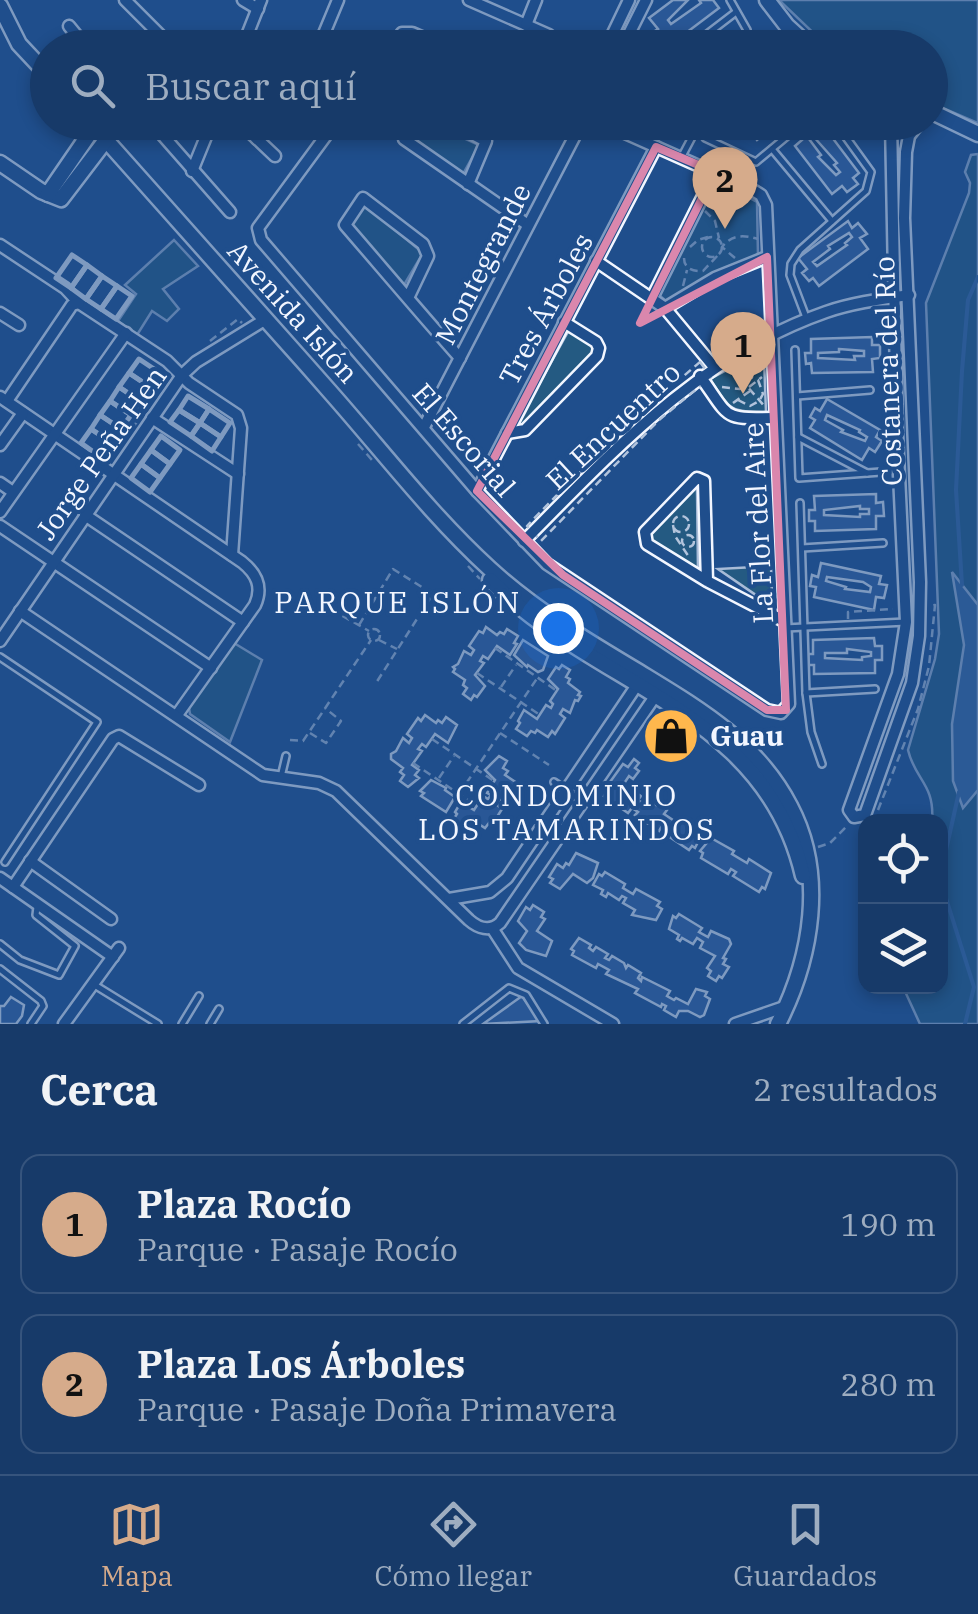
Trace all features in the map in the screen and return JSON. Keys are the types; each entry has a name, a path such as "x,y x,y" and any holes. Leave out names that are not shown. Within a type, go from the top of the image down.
{"main road":[{"path":"767,0 791,30"},
{"path":"0,6 30,55"},
{"path":"948,120 978,134"},
{"path":"48,194 82,140"},
{"path":"0,163 54,199 65,197 106,140"},
{"name":"Avenida Islón","path":"106,140 456,536 529,602 640,680 714,719 758,760 789,804 807,849 812,898 801,969 778,1024"},
{"name":"Avenida Islón","path":"658,691 727,745 772,798 800,862 808,931"}],"street":[{"path":"125,0 155,30"},
{"path":"242,0 260,5 250,30"},
{"path":"326,30 338,0"},
{"path":"469,0 540,30"},
{"path":"526,24 536,0"},
{"path":"614,30 628,0 644,4 631,30"},
{"path":"69,26 72,30"},
{"path":"166,140 230,212"},
{"path":"192,172 205,140"},
{"path":"257,140 274,156"},
{"name":"El Escorial","path":"323,140 258,228 261,240 477,491 547,564 766,710 781,713"},
{"path":"405,140 528,225"},
{"path":"468,184 484,140"},
{"name":"Montegrande","path":"424,427 573,140"},
{"name":"La Flor del Aire","path":"640,140 684,154 761,195 766,205 773,369 783,418 784,624 789,704 781,713"},
{"name":"Costanera del Río","path":"891,140 893,298 906,622 894,689 849,810 854,817 864,814 908,698 916,667 920,622 904,218 908,140"},
{"name":"Tres Árboles","path":"477,491 656,147"},
{"path":"652,298 715,172"},
{"path":"408,298 428,256 423,244 363,198 345,225 408,298 460,358"},
{"path":"0,245 126,332 239,419 232,554"},
{"path":"664,308 715,278 767,257"},
{"path":"596,261 652,298 719,363"},
{"name":"El Encuentro","path":"524,542 637,427 719,363 772,333 830,310 909,295"},
{"path":"79,303 72,306 3,399 232,554 256,577 258,599 177,715"},
{"path":"0,313 19,325"},
{"name":"Jorge Peña Hen","path":"0,641 182,375 196,362 266,319"},
{"path":"507,433 525,430 597,356 596,342 564,322"},
{"path":"0,512 126,332"},
{"path":"700,376 735,419 783,418"},
{"path":"0,445 22,412"},
{"path":"152,418 238,474"},
{"path":"706,580 704,480 697,478 645,532 646,544 706,580 784,624"},
{"path":"0,483 13,492"},
{"path":"85,516 243,622"},
{"path":"0,526 210,668"},
{"path":"20,611 263,775 313,782 336,791 472,923 492,928 512,963 613,1024"},
{"path":"906,622 920,622"},
{"path":"448,900 490,892 507,878 640,680"},
{"path":"492,928 510,909 658,691"},
{"path":"12,887 113,739 119,736 200,786"},
{"path":"30,861 111,919"},
{"path":"0,878 116,952 64,1024"},
{"path":"490,892 510,909"},
{"path":"735,1024 788,1005"}],"lane":[{"path":"730,0 747,30"},
{"path":"712,30 736,12"},
{"path":"684,154 691,140"},
{"path":"709,140 756,162 783,140"},
{"path":"806,320 790,275 791,264 800,250 866,190 871,172 848,140"},
{"path":"772,149 832,221"},
{"path":"796,350 800,478"},
{"path":"797,396 870,390"},
{"path":"783,418 798,417"},
{"path":"798,437 868,473"},
{"path":"790,478 881,472"},
{"path":"800,503 806,693 822,764"},
{"path":"802,548 883,543"},
{"path":"784,624 805,627 906,622"},
{"path":"0,657 97,722 5,862"},
{"path":"806,693 876,689"},
{"path":"280,780 286,756"},
{"path":"554,782 582,801"},
{"path":"0,944 20,960 59,975 75,946 36,914 38,904"},
{"path":"0,969 41,1001 43,1006 31,1024"},
{"path":"93,984 158,1024"},
{"path":"464,1024 509,988 526,995 544,1024"},
{"path":"182,1024 199,996"},
{"path":"210,1024 219,1009"}],"path":[{"path":"698,206 715,221 719,240 728,254 751,264"},
{"path":"708,238 703,242 704,252 712,257 720,252"},
{"path":"688,268 703,272 728,239 755,238 768,244"},
{"path":"682,298 688,268 685,254 698,240 719,240"},
{"path":"719,363 741,380 759,402 783,418"},
{"path":"724,410 773,369"},
{"path":"739,399 750,406 759,402 763,389 758,380 741,380"},
{"path":"711,392 725,386 748,388"},
{"path":"739,399 740,389"},
{"path":"673,526 675,536 706,580"},
{"path":"359,625 392,569 433,594 376,682"},
{"path":"848,625 848,612 900,608"},
{"path":"318,611 341,615 369,631 378,630 378,639"},
{"path":"290,740 303,741 371,640 369,631"},
{"path":"371,640 378,639 398,649"},
{"path":"495,648 557,690"},
{"path":"500,688 517,663"},
{"path":"477,673 540,715"},
{"path":"459,794 538,677"},
{"path":"308,732 326,744 341,721 325,708"},
{"path":"500,733 549,765"},
{"path":"432,739 494,782"},
{"path":"438,779 455,755"},
{"path":"414,763 477,806"},
{"path":"807,849 830,843 854,817"}],"highlighted area":[{"path":"656,147 715,172 640,323 767,257 786,710 767,710 563,575 477,491"}],"shaded area":[{"path":"779,0 978,0 978,123 948,110 948,30 810,30"},
{"path":"416,140 468,140 479,145 463,174"},
{"path":"978,154 978,1024 920,1024 906,994 948,994 948,814 932,814 928,790 908,750 939,634 926,303 969,193 965,172 971,155"},
{"path":"715,180 757,202 758,256 712,275 666,301 659,295"},
{"path":"364,204 423,253 404,285 351,224"},
{"path":"174,240 198,266 163,289 179,309 167,321 152,311 137,335 118,321 136,294 125,285"},
{"path":"569,330 592,346 594,353 523,425 516,426"},
{"path":"755,355 764,359 766,412 737,410 710,379"},
{"path":"697,488 698,571 652,544 650,535"},
{"path":"771,566 772,599 766,602 718,569"},
{"path":"952,572 978,605 978,790 963,808 953,781 952,724 964,645"},
{"path":"234,643 262,660 230,742 190,714 189,708"}],"building":[{"path":"673,0 688,0 668,20 671,24 701,3 699,0 713,0 719,8 690,30 656,30 649,18"},
{"path":"810,140 821,155 818,157 836,175 840,172 834,165 837,163 817,140 834,140 859,173 853,178 858,184 847,192 842,186 832,194 795,146"},
{"path":"848,221 852,228 858,223 867,234 860,238 868,249 819,286 802,273 807,269 798,258","holes":["849,233 852,237 817,266 813,262 830,249 828,246"]},
{"path":"872,337 872,345 880,345 880,358 872,359 873,372 812,373 805,353 811,353 811,339","holes":["839,349 864,351 864,356 854,356 855,360 818,358 818,353"]},
{"path":"827,399 880,430 876,437 882,441 875,452 869,448 862,460 810,428 815,408 820,411","holes":["827,415 867,437 865,441 841,432 825,420"]},
{"path":"876,494 876,503 883,502 884,516 876,516 876,529 815,531 815,521 809,521 809,510 815,510 814,496","holes":["869,509 869,514 824,515 824,510"]},
{"path":"821,563 881,576 879,584 887,585 884,598 876,597 874,610 814,597 812,575 818,577","holes":["827,577 863,582 871,587 870,592 845,589 826,581"]},
{"path":"486,627 497,635 507,629 518,636 514,643 517,644 510,655 497,646 488,659 483,656 480,661 484,663 475,675 485,686 471,700 463,694 467,688 463,685 465,680 453,672 453,667 464,651 471,655 474,650 469,646"},
{"path":"874,638 875,646 882,646 882,660 875,660 875,673 814,674 814,665 808,665 813,640","holes":["847,649 871,652 862,660 825,658 825,653 847,653"]},
{"path":"523,640 548,656 543,670 527,667 514,655"},
{"path":"562,665 570,670 568,683 581,696 570,713 563,709 560,714 565,718 555,734 552,731 548,737 537,730 527,736 516,729 518,721 524,710 537,719 546,705 551,708 550,701 558,689 548,679"},
{"path":"425,715 436,723 442,723 446,717 457,725 448,743 435,734 426,747 422,744 418,749 422,751 412,765 419,770 415,775 419,778 408,787 400,781 403,768 391,759 391,754 403,738 409,743 412,738 407,734 418,718 421,721"},
{"path":"499,756 507,761 505,775 518,788 515,793 512,791 507,804 500,800 497,805 502,809 492,825 489,823 485,828 474,821 464,828 453,820 455,812 461,802 474,810 483,796 488,799 491,795 487,793 495,780 485,770"},
{"path":"634,759 639,763 635,768 639,771 633,779 629,776 619,791 626,796 630,789 641,796 638,800 642,803 645,798 657,803 667,810 664,814 679,824 682,820 692,826 690,829 701,836 695,848 689,850 668,836 671,832 662,826 659,831 635,815 638,812 632,808 628,813 604,796 623,764 628,767"},
{"path":"431,780 455,797 446,812 421,796 424,793 420,791"},
{"path":"711,838 747,863 749,859 771,873 765,889 762,887 759,892 733,876 736,872 731,869 728,874 701,858 700,851"},
{"path":"576,853 598,863 593,878 587,883 573,874 560,889 550,883 553,879 549,877 557,864 563,868 566,863 569,865"},
{"path":"605,872 633,894 636,889 660,902 657,906 662,909 656,920 632,915 635,910 623,903 626,898 622,896 619,900 608,893 606,897 601,894 603,890 593,885 599,874"},
{"path":"533,905 544,912 541,917 545,919 537,931 552,941 546,956 526,950 519,943 527,931 518,921 526,907 530,910"},
{"path":"679,914 702,928 699,932 708,937 711,931 729,939 731,944 723,964 729,967 722,978 719,976 716,981 708,976 711,971 707,968 715,956 700,948 703,942 697,938 693,944 682,938 680,941 679,935 669,929 673,916"},
{"path":"579,938 591,945 593,951 596,947 608,954 605,958 609,960 612,956 626,968 628,965 641,973 641,981 642,977 670,991 667,996 674,1000 688,1004 696,989 707,992 705,996 710,999 704,1015 679,1011 676,1017 664,1010 666,1006 661,1007 635,993 638,989 606,974 609,970 598,964 596,968 572,955 571,949"},
{"path":"522,996 540,1021 483,1024"},
{"path":"11,997 24,1005 22,1016 16,1024 0,1024 0,1006"}],"waterway":[{"path":"962,585 956,490 962,371 968,300 978,277"},
{"path":"959,792 942,868 944,892 974,987 965,1024"}],"wall":[{"path":"72,255 87,265 71,288 56,278 72,255"},
{"path":"87,265 102,276 86,299 71,288 87,265"},
{"path":"102,276 117,286 101,309 86,299 102,276"},
{"path":"117,286 132,296 116,319 101,309 117,286"},
{"path":"139,359 160,373 150,387 129,373 139,359"},
{"path":"129,373 150,387 140,401 119,387 129,373"},
{"path":"119,387 140,401 131,415 110,401 119,387"},
{"path":"188,396 209,409 200,423 179,410 188,396"},
{"path":"110,401 131,415 121,429 100,415 110,401"},
{"path":"209,409 230,423 221,437 200,423 209,409"},
{"path":"179,410 200,423 191,436 170,422 179,410"},
{"path":"100,415 121,429 112,443 91,429 100,415"},
{"path":"200,423 221,437 212,451 191,436 200,423"},
{"path":"91,429 112,443 102,458 81,443 91,429"},
{"path":"161,436 180,450 170,464 151,450 161,436"},
{"path":"151,450 170,464 160,478 141,464 151,450"},
{"path":"141,464 160,478 150,492 131,478 141,464"}],"place":[{"name":"Plaza Los Árboles","path":"725,229"},
{"name":"Plaza Rocío","path":"743,394"},
{"name":"Guau","path":"671,736"}],"district":[{"name":"PARQUE ISLÓN","path":"398,603"},
{"name":"CONDOMINIO LOS TAMARINDOS","path":"567,813"}]}
